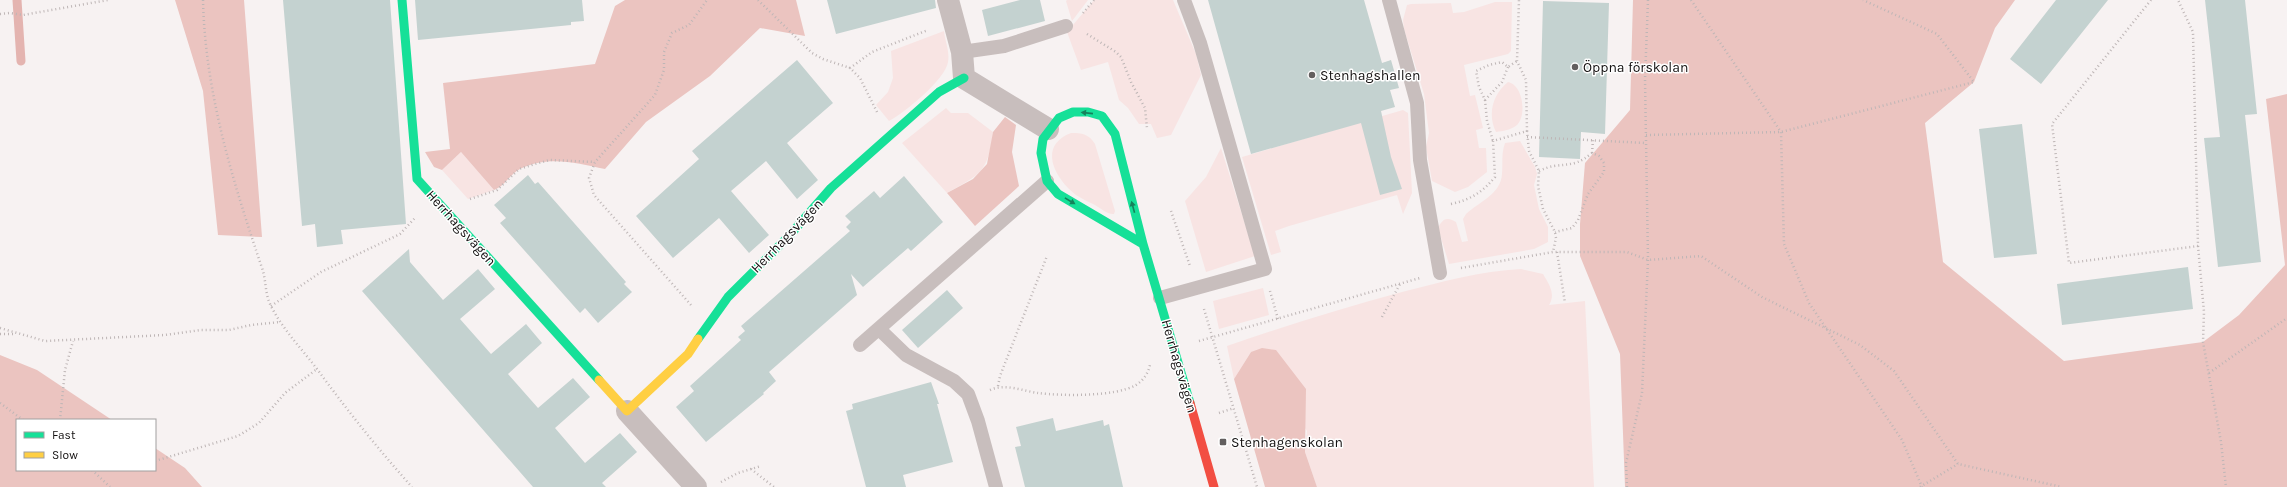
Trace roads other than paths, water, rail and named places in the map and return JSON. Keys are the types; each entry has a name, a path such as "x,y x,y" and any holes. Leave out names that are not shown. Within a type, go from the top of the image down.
{"street":[{"name":"Herrhagsvägen","path":"402,0 417,180 696,487"},
{"path":"950,10 962,52 964,78 1048,129"},
{"name":"Herrhagsvägen","path":"626,411 688,354 728,297 789,236 831,188 939,92 964,78"},
{"name":"Herrhagsvägen","path":"1143,244 1058,194 1047,181 1040,152 1043,139 1048,129 1058,118 1073,112 1088,112 1102,116 1115,134 1143,244 1214,487"}],"lane":[{"path":"1160,298 1265,269 1200,43 1184,0"},
{"path":"1389,0 1417,103 1420,160 1427,209 1440,273"},
{"path":"962,52 1004,46 1066,26"},
{"path":"860,345 1047,181"},
{"path":"879,329 906,355 954,381 965,390 971,399 996,487"}],"waterway":[{"path":"17,0 21,61"}],"place":[{"name":"Öppna förskolan","path":"1575,67"},
{"name":"Stenhagshallen","path":"1312,75"},
{"name":"Stenhagenskolan","path":"1223,442"}]}
